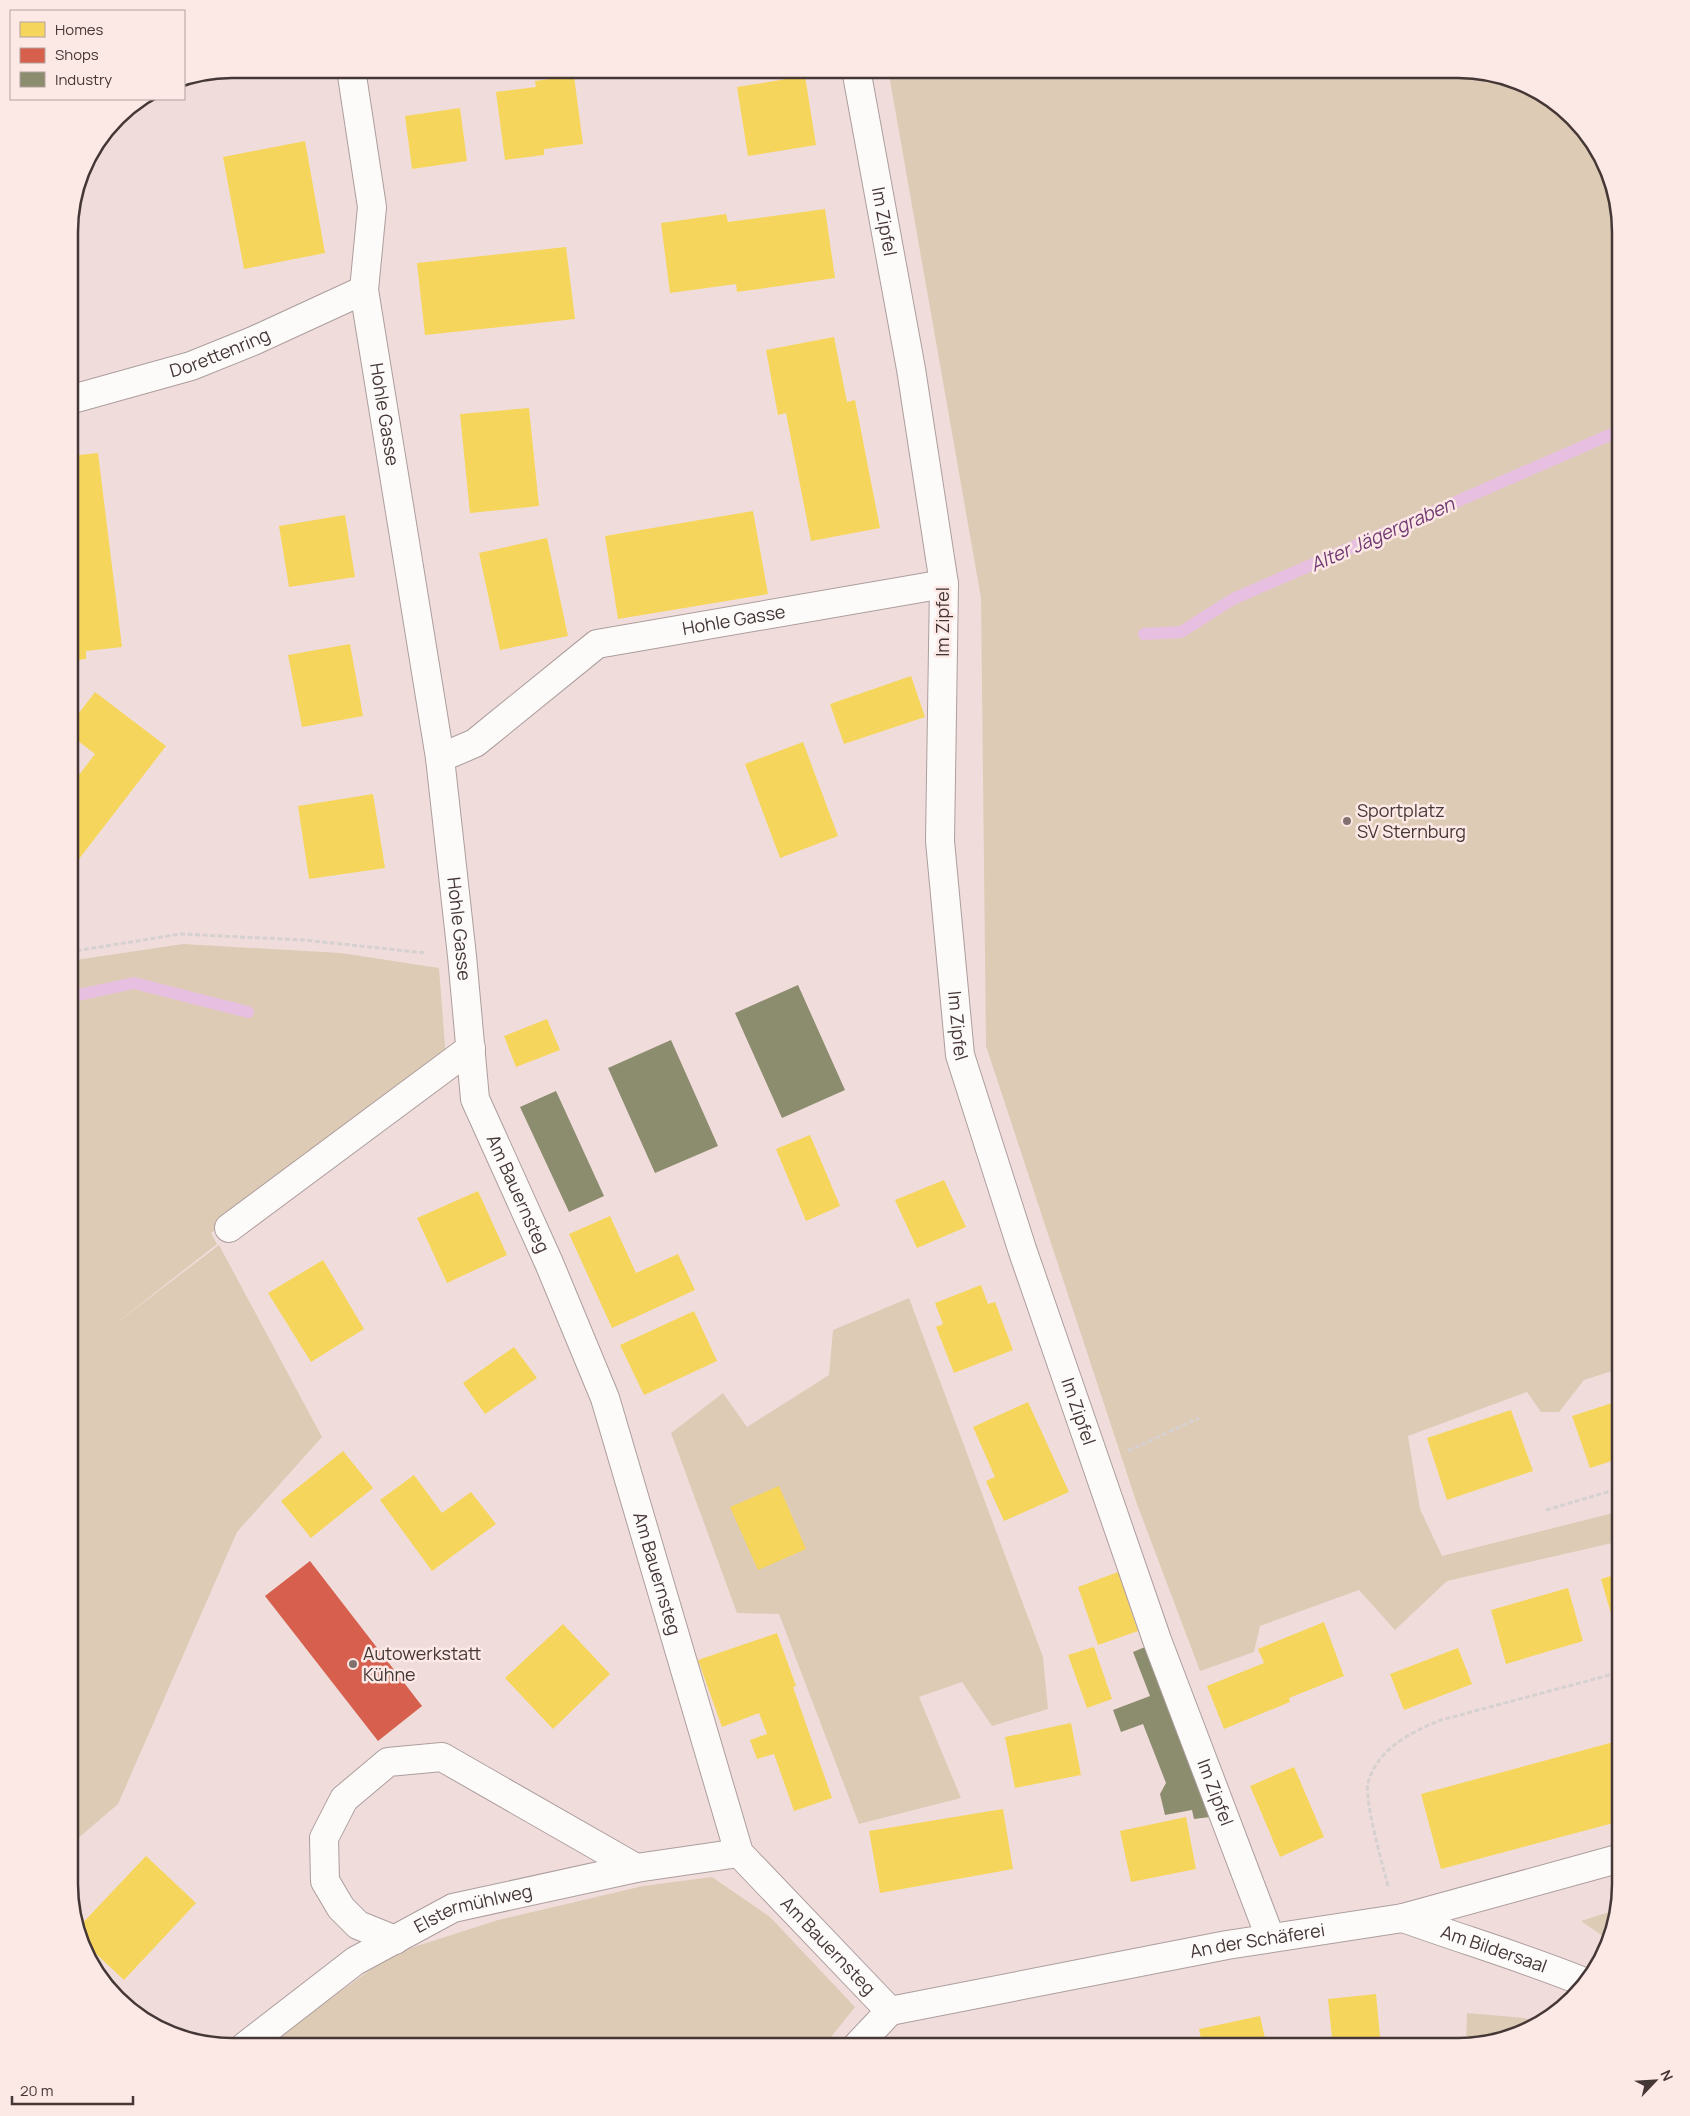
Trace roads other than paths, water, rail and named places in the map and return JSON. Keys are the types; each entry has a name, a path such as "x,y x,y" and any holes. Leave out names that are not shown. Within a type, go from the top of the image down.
{"street":[{"name":"Hohle Gasse","path":"352,78 372,207 364,290 440,758 462,956 475,1098"},
{"name":"Im Zipfel","path":"858,78 911,369 944,584 940,841 960,1055 1022,1250 1157,1640 1270,1937"},
{"name":"Dorettenring","path":"78,397 191,366 253,341 364,290"},
{"name":"Hohle Gasse","path":"440,758 475,743 597,644 944,584"},
{"path":"230,1228 471,1048"},
{"name":"Am Bauernsteg","path":"475,1098 549,1263 605,1398 740,1853 890,2011"},
{"path":"395,1940 358,1925 341,1908 325,1881 324,1838 344,1799 388,1762 442,1757 636,1868"},
{"name":"Elstermühlweg","path":"256,2038 355,1961 453,1908 636,1868 740,1853"},
{"name":"An der Schäferei","path":"890,2011 1270,1937 1397,1919 1612,1860"},
{"name":"Am Bildersaal","path":"1397,1919 1530,1960 1579,1980"},
{"path":"864,2038 890,2011"}],"waterway":[{"name":"Alter Jägergraben","path":"1144,634 1181,632 1233,599 1612,434"},
{"name":"Alter Jägergraben","path":"78,995 134,983 248,1012"}],"place":[{"name":"Sportplatz SV Sternburg","path":"1347,821"},
{"name":"Autowerkstatt Kühne","path":"353,1664"}]}
